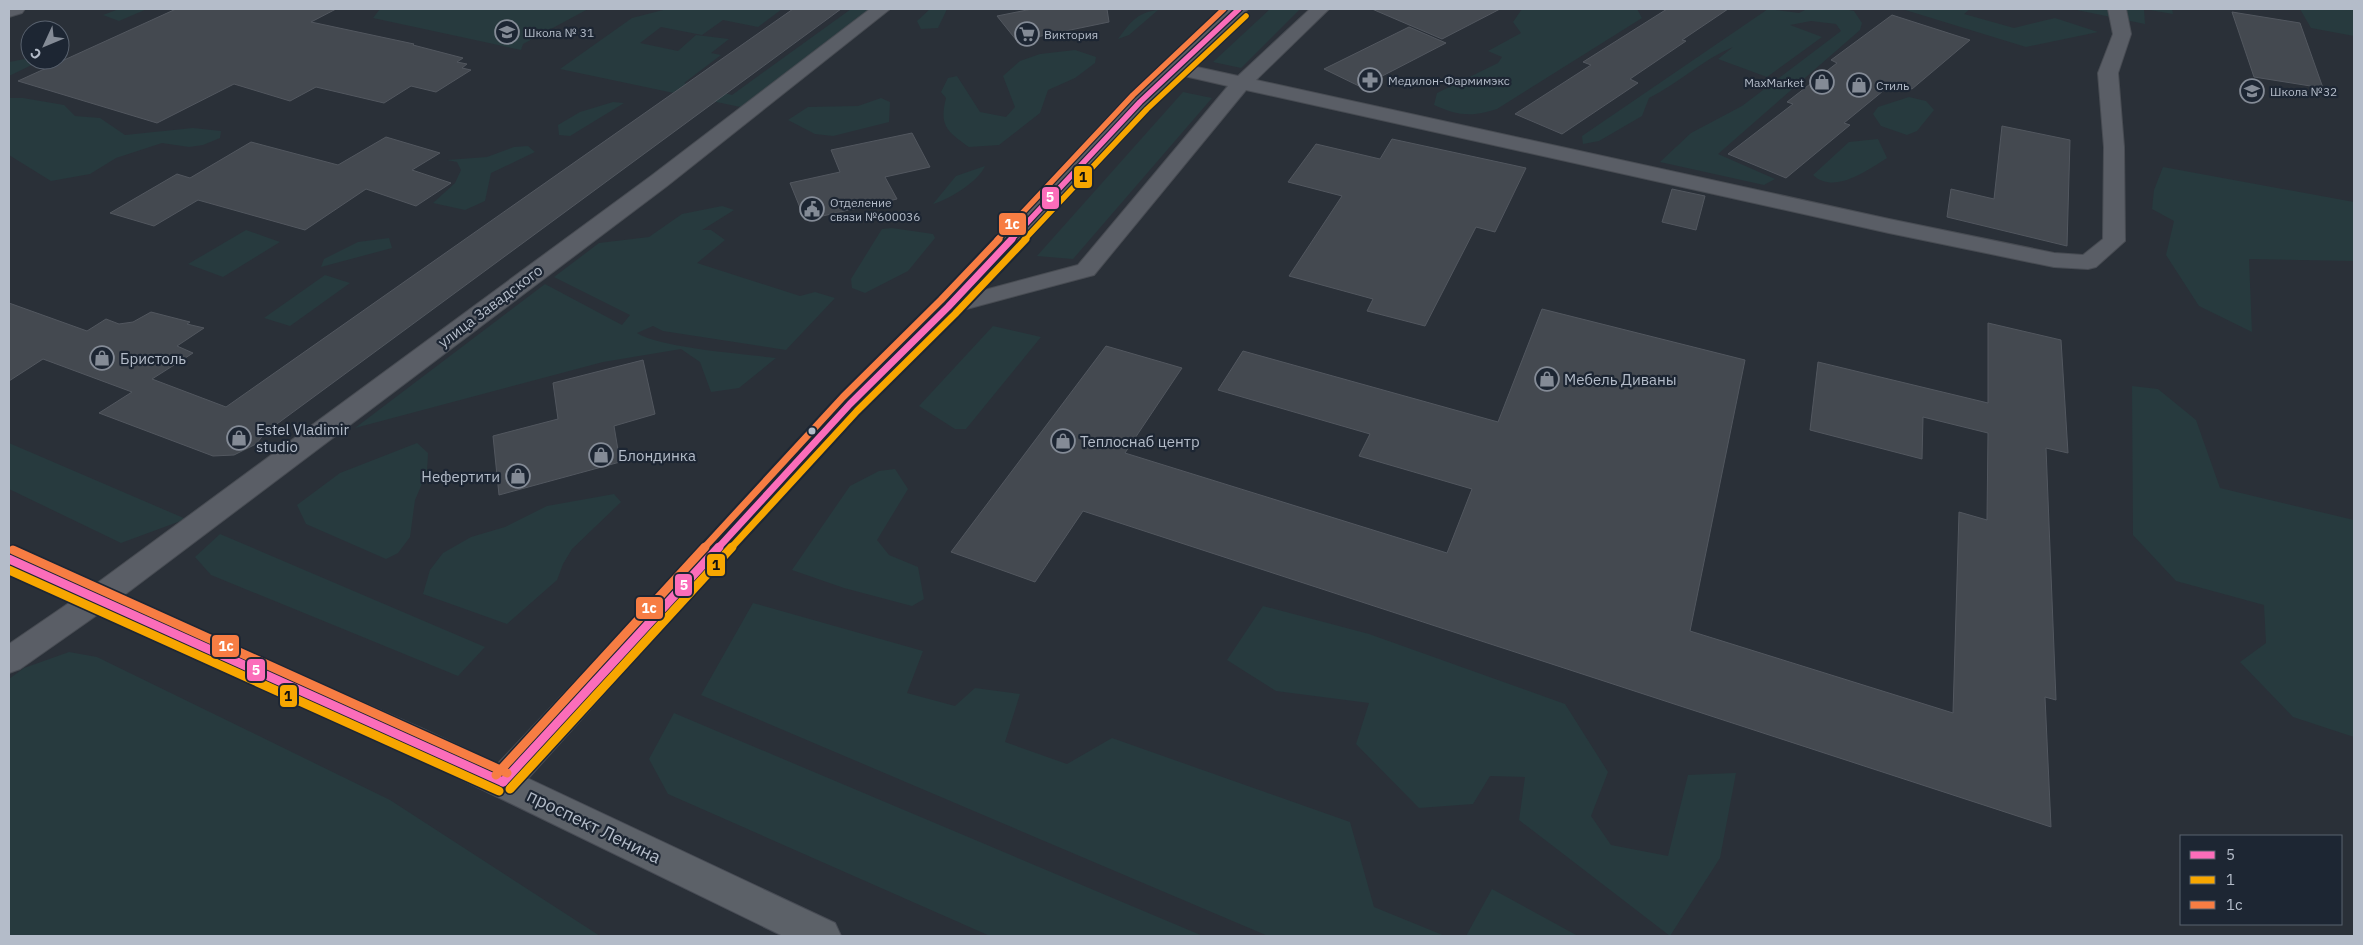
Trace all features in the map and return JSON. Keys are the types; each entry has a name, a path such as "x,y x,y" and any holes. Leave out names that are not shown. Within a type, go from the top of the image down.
{"main road":[{"path":"503,782 850,404 948,307 1049,198 1174,68 1239,9"},
{"name":"проспект Ленина","path":"9,559 96,600 503,782 822,936"}],"street":[{"path":"9,12 16,9"},
{"name":"улица Завадского","path":"9,660 96,600 659,181 881,9"},
{"path":"948,307 1086,270 1242,82 1320,9"},
{"path":"1174,68 1880,225 2054,260 2088,262 2114,241 2114,147 2108,73 2122,34 2117,9"}],"green space":[{"path":"119,9 147,9 119,21 103,15"},
{"name":"Школа № 31","path":"380,9 588,9 523,44 521,50 373,18"},
{"path":"667,9 782,9 758,27 723,20 702,35 661,27 640,43 678,51 696,35 729,39 711,53 721,55 684,83 732,95 851,9 876,9 745,108 560,69 632,18"},
{"path":"930,9 947,9 938,28 921,29 917,21"},
{"path":"1270,9 1300,9 1241,68 1213,62"},
{"path":"1522,9 1637,9 1642,18 1497,109 1465,114 1434,105 1437,93 1498,63 1502,57 1488,51 1521,33 1513,22"},
{"path":"1768,9 1799,13 1807,9 1843,9 1854,11 1862,23 1860,30 1718,154 1775,179 1764,185 1660,162 1691,133 1742,106 1841,31 1836,24 1811,21 1790,25 1822,37 1767,77 1718,59 1733,47 1722,52 1649,98 1642,116 1599,141 1583,144 1582,136"},
{"path":"1902,9 1970,9 1964,14 2014,28 2055,18 2098,32 2026,47"},
{"path":"2072,9 2144,9 2145,24"},
{"path":"2144,9 2172,9 2173,14"},
{"path":"2300,9 2354,9 2354,36 2311,28"},
{"path":"1158,10 1129,35 1118,39 1130,23 1139,16"},
{"path":"1075,50 1096,57 1095,63 1075,78 1048,90 1040,113 999,145 969,147 950,132 944,122 946,98 941,92 948,78 957,76 980,112 1006,117 1015,107 1003,76 1020,61 1040,54"},
{"path":"20,60 21,70 9,76 9,62"},
{"path":"1183,92 1212,98 1073,259 1037,256"},
{"path":"1909,97 1926,101 1934,110 1917,131 1907,135 1881,126 1873,114 1878,107"},
{"path":"9,98 23,98 64,105 75,116 100,118 125,135 193,128 221,131 220,138 203,145 189,147 162,143 116,158 90,174 51,181 9,155"},
{"path":"881,98 890,102 889,122 833,136 815,134 788,120 808,107 858,106"},
{"path":"613,102 624,103 570,136 559,135 558,125 580,112"},
{"path":"1878,139 1887,158 1861,174 1841,182 1821,181 1813,175 1849,142"},
{"path":"528,146 535,152 491,173 485,201 465,210 433,203 455,183 461,170 457,162 447,160 487,157 514,147"},
{"path":"985,166 982,172 970,184 933,204 956,176"},
{"path":"2163,167 2354,202 2354,264 2353,261 2249,259 2252,332 2199,306 2166,255 2174,221 2152,209 2154,190"},
{"path":"722,206 734,210 702,230 711,230 725,240 697,263 800,296 815,292 835,298 786,350 663,331 653,326 637,333 664,343 776,358 739,388 711,392 700,362 681,349 603,362 355,428 545,284 622,325 630,315 554,277 599,243 649,237 682,214"},
{"path":"892,228 933,234 935,238 908,271 865,293 852,288 851,279 882,229"},
{"path":"246,230 280,242 223,277 188,264"},
{"path":"389,238 392,248 321,267 324,259 358,242"},
{"path":"325,275 350,283 290,326 264,318"},
{"path":"993,326 1041,337 966,429 955,429 919,406"},
{"path":"2132,386 2158,389 2196,420 2220,488 2354,520 2354,737 2293,717 2240,662 2266,643 2264,605 2176,581 2133,535"},
{"path":"9,443 186,519 121,543 9,489"},
{"path":"417,443 428,453 427,472 415,500 410,537 398,553 386,559 306,524 297,505 340,473"},
{"path":"895,469 908,489 877,540 889,555 918,567 924,599 912,606 844,588 792,570 850,486 879,471"},
{"path":"614,494 621,502 572,549 563,564 557,580 507,624 423,594 430,570 443,553 471,537 505,527 547,506"},
{"path":"220,534 485,647 458,676 211,575 195,557"},
{"path":"753,603 923,651 907,693 955,706 975,688 1020,694 1005,742 1067,764 1112,738 1350,822 1374,907 1445,936 1268,936 701,695"},
{"path":"1263,606 1369,634 1565,704 1608,772 1591,816 1611,845 1668,856 1688,775 1736,773 1720,858 1670,936 1519,820 1525,777 1490,776 1473,804 1419,808 1356,744 1369,703 1276,691 1227,660"},
{"path":"69,652 97,657 390,800 600,936 9,936 9,679 24,668"},
{"path":"674,713 1203,936 990,936 668,794 649,759"},
{"path":"1492,889 1578,936 1466,936"}],"building":[{"path":"176,9 336,9 311,22 414,44 463,58 457,62 467,64 462,68 471,70 436,92 411,86 384,103 316,87 290,101 234,84 157,123 18,81 42,70 70,70 70,57"},
{"path":"793,9 841,9 266,432 256,444 234,455 213,456 99,413 132,392 43,359 9,381 9,303 87,331 106,319 119,324 133,322 151,312 190,322 187,324 204,328 177,346 193,353 152,379 226,407"},
{"path":"1032,9 1107,9 1109,22 1017,41 997,16"},
{"path":"1372,9 1500,9 1442,39"},
{"path":"1667,9 1728,9 1682,40 1686,41 1630,79 1638,83 1562,134 1515,114 1591,65 1583,62"},
{"path":"2232,12 2300,23 2323,88 2254,77"},
{"path":"1892,15 1970,40 1912,89 1894,82 1844,123 1850,125 1786,178 1728,154 1793,104 1787,102 1837,63 1831,60"},
{"path":"1409,27 1446,43 1361,87 1324,69"},
{"path":"2002,126 2070,140 2067,246 1947,217 1951,189 1994,199"},
{"path":"912,133 930,167 885,177 897,199 805,220 790,183 840,172 831,150"},
{"path":"386,137 440,153 412,170 451,183 416,206 366,189 305,230 198,200 154,226 110,213 177,174 190,178 251,142 338,165"},
{"path":"1392,139 1526,168 1495,232 1476,227 1425,326 1367,311 1373,299 1289,276 1342,196 1288,182 1316,144 1380,159"},
{"path":"1672,189 1705,196 1696,230 1662,222"},
{"path":"1542,309 1745,360 1690,631 1953,713 1959,512 1987,520 1988,433 1923,417 1922,459 1810,430 1818,362 1988,403 1988,323 2061,340 2068,453 2046,448 2056,700 2045,697 2051,827 1083,511 1035,582 951,552 1106,346 1182,368 1125,453 1447,553 1472,489 1359,456 1370,434 1218,390 1243,351 1498,422"},
{"path":"643,360 655,414 614,426 620,462 499,495 493,436 558,419 553,383"}],"transit line":[{"name":"1с","path":"496,775 843,397 941,300 1133,95 1224,9"},
{"name":"5","path":"503,782 850,404 948,307 1140,102 1239,9"},
{"name":"1","path":"510,789 857,411 955,314 1147,109 1246,16"},
{"name":"1с","path":"13,550 507,773"},
{"name":"5","path":"9,559 503,782"},
{"name":"1","path":"9,570 499,791"}],"place":[{"name":"Школа № 31","path":"507,32"},
{"name":"Виктория","path":"1027,34"},
{"name":"Медилон-Фармимэкс","path":"1370,80"},
{"name":"MaxMarket","path":"1822,82"},
{"name":"Стиль","path":"1859,85"},
{"name":"Школа №32","path":"2252,91"},
{"name":"Отделение связи №600036","path":"812,209"},
{"name":"Бристоль","path":"102,358"},
{"name":"Мебель Диваны","path":"1547,379"},
{"name":"Estel Vladimir studio","path":"239,438"},
{"name":"Теплоснаб центр","path":"1063,441"},
{"name":"Блондинка","path":"601,455"},
{"name":"Нефертити","path":"518,476"}]}
